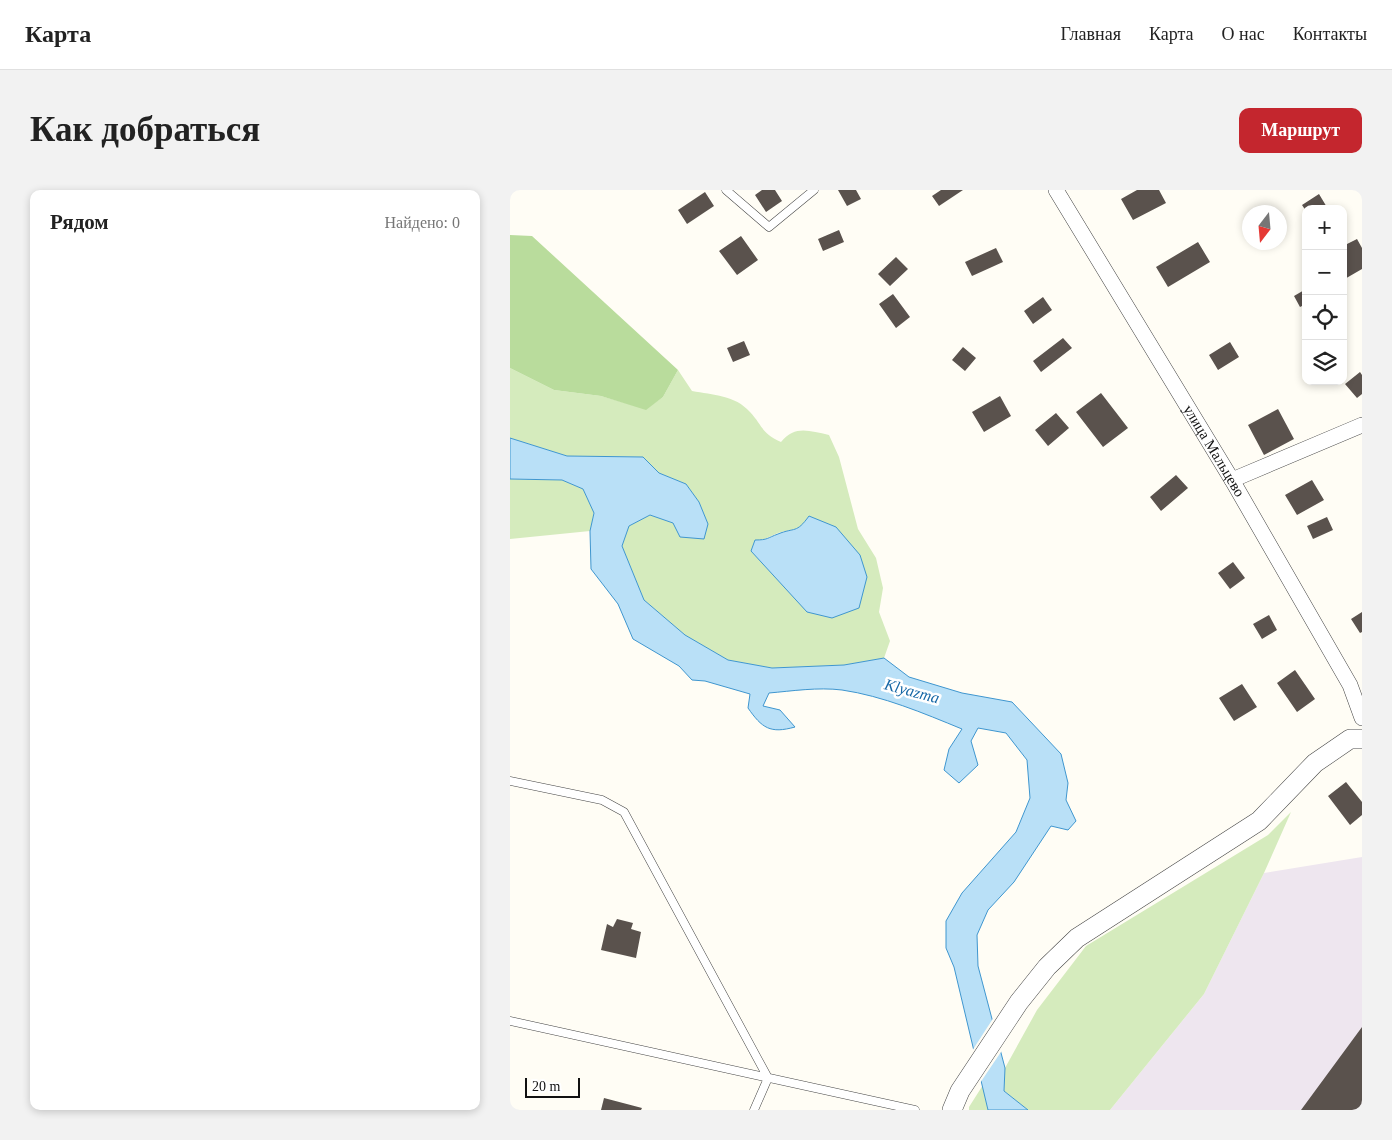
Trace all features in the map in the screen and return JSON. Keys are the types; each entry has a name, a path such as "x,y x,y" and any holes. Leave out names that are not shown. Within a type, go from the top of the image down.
{"street":[{"name":"улица Мальцево","path":"1056,190 1232,480 1350,685 1362,718"},
{"path":"1232,480 1362,425"},
{"path":"952,1110 960,1091 1019,1002 1047,967 1077,938 1259,821 1315,763 1350,739 1362,739"}],"lane":[{"path":"726,190 769,228 814,190"},
{"path":"510,781 602,800 624,812 768,1078"},
{"path":"510,1022 915,1110"},
{"path":"754,1110 768,1078"}],"shaded area":[{"path":"1362,857 1362,1110 1110,1110 1204,994 1264,873"}],"green space":[{"path":"510,235 532,236 678,370 663,397 646,410 601,396 554,390 510,368"},
{"path":"510,368 554,390 601,396 646,409 663,397 678,370 692,391 731,399 744,406 774,439 781,442 797,431 829,435 839,457 858,529 876,558 883,588 879,612 890,641 884,658 844,665 772,668 728,660 685,635 644,600 622,546 629,526 650,515 673,523 708,524 699,502 686,484 659,473 643,457 567,456 510,438","holes":["802,526 782,583 751,551 755,540 765,539"]},
{"path":"510,479 562,480 583,489 594,512 590,531 510,539"},
{"path":"1291,812 1264,873 1204,994 1110,1110 1028,1110 1004,1091 1005,1068 1037,1010 1086,946 1268,835"},
{"path":"983,1085 988,1110 969,1110 969,1107"}],"water":[{"name":"Klyazma","path":"510,438 567,456 643,457 659,473 686,484 699,502 708,524 704,539 680,537 673,523 650,515 629,526 622,546 644,600 685,635 728,660 772,668 844,665 884,658 909,677 962,693 1012,702 1061,754 1068,783 1066,800 1076,821 1068,830 1051,826 1014,882 988,910 977,935 978,966 1005,1068 1004,1091 1028,1110 988,1110 954,967 946,948 946,921 962,893 1016,832 1030,798 1027,760 1006,733 978,728 971,741 978,765 959,783 944,770 949,749 962,729 888,701 842,690 814,689 769,693 763,706 780,710 795,727 779,730 762,725 748,708 750,694 705,681 692,680 679,666 633,639 618,604 591,569 590,531 594,513 583,489 562,480 510,479"},
{"path":"809,516 836,527 860,555 867,577 859,608 832,618 807,612 751,551 755,540 765,539 798,528"}],"pier":[{"path":"994,1017 1003,1049 980,1083 972,1051"}],"building":[{"path":"762,190 775,190 782,201 766,212 755,195"},
{"path":"838,190 856,190 861,199 847,206"},
{"path":"941,190 963,190 939,206 932,196"},
{"path":"1137,190 1159,190 1166,203 1133,220 1121,199"},
{"path":"705,192 714,206 687,224 678,210"},
{"path":"1319,194 1326,205 1302,205"},
{"path":"839,230 844,242 823,251 818,239"},
{"path":"741,236 758,260 737,275 719,251"},
{"path":"1357,239 1362,248 1362,269 1347,278 1347,250 1347,244"},
{"path":"1198,242 1210,262 1168,287 1156,267"},
{"path":"996,248 1003,262 972,276 965,262"},
{"path":"896,257 908,269 890,286 878,274"},
{"path":"1302,291 1302,306 1300,307 1294,296"},
{"path":"893,294 910,317 896,328 879,304"},
{"path":"1043,297 1052,310 1033,324 1024,311"},
{"path":"1063,338 1072,348 1041,372 1033,361"},
{"path":"744,341 750,355 733,362 727,348"},
{"path":"1230,342 1239,357 1218,370 1209,355"},
{"path":"963,347 976,358 965,371 952,360"},
{"path":"1360,372 1362,375 1362,394 1357,398 1346,385"},
{"path":"1101,393 1128,428 1103,447 1076,412"},
{"path":"1000,396 1011,416 984,432 972,412"},
{"path":"1278,409 1294,439 1264,455 1248,425"},
{"path":"1056,413 1069,428 1048,446 1035,430"},
{"path":"1176,475 1188,488 1161,511 1150,497"},
{"path":"1312,480 1324,500 1297,515 1285,495"},
{"path":"1327,517 1333,530 1313,539 1307,526"},
{"path":"1233,562 1245,578 1230,589 1218,573"},
{"path":"1362,612 1362,632 1360,633 1351,619"},
{"path":"1269,615 1277,630 1262,639 1253,624"},
{"path":"1295,670 1315,699 1297,712 1277,683"},
{"path":"1242,684 1257,707 1234,721 1219,698"},
{"path":"1346,782 1362,802 1362,815 1350,825 1328,796"},
{"path":"617,919 633,923 631,929 641,932 636,958 601,950 607,924 613,927"},
{"path":"1362,1027 1362,1110 1301,1110"},
{"path":"604,1098 642,1108 641,1110 601,1110"}]}
